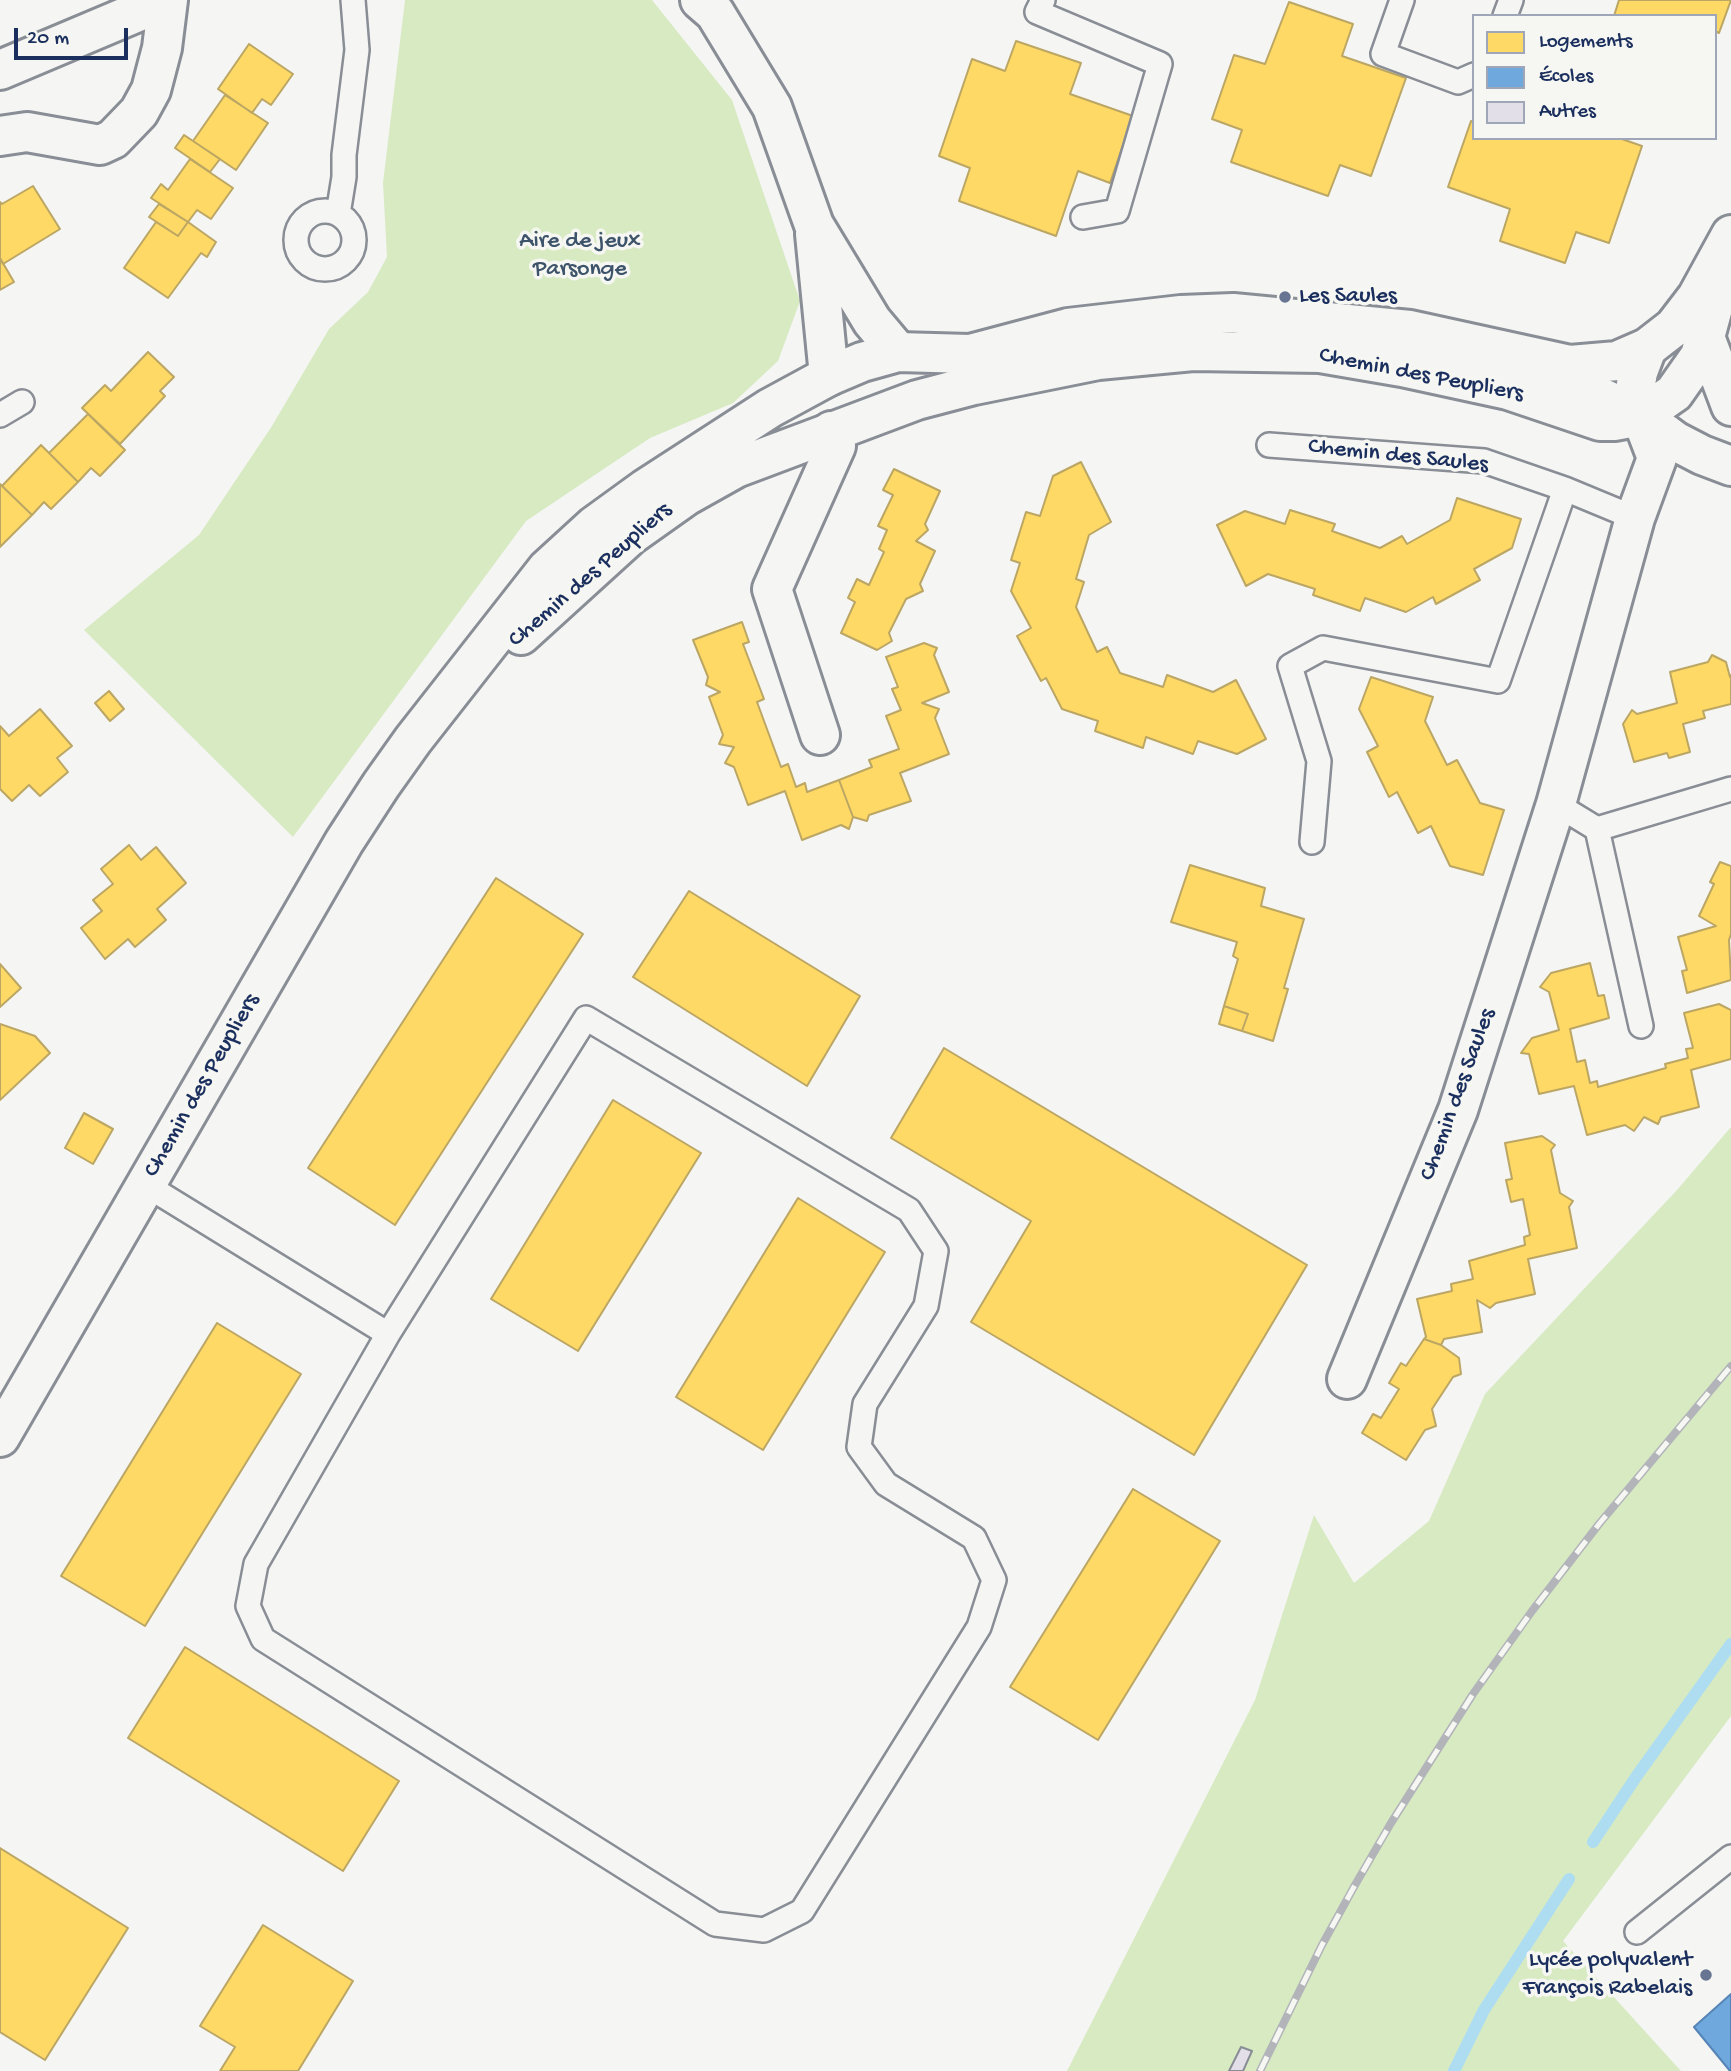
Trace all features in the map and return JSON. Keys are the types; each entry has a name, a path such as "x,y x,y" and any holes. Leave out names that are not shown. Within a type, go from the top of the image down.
{"street":[{"path":"0,70 167,0 162,48 151,90 139,113 113,139 100,145 27,132 0,136"},
{"path":"700,0 715,13 772,107 814,225 872,321 898,352 871,417 829,376 814,225"},
{"path":"1444,339 1570,365 1617,361 1647,348 1674,327 1697,297 1730,236"},
{"name":"Chemin des Peupliers","path":"413,740 560,597 631,535 686,496 736,468 831,431 918,400 974,385 1098,360 1193,351 1320,353 1409,368 1508,390 1600,421 1641,416 1674,393 1700,356 1721,282 1730,236"},
{"name":"Chemin des Peupliers","path":"0,1437 344,842 413,740 547,569 594,526 698,452 770,408 829,376 862,362 898,352 970,354 1068,328 1194,314 1233,313 1410,330 1444,339"},
{"path":"1705,337 1731,406"},
{"path":"1444,339 1499,364 1598,396 1641,416 1675,441 1731,466"},
{"name":"Chemin des Saules","path":"1347,1380 1458,1110 1556,804 1635,518 1657,458 1641,416 1636,384 1647,348"},
{"path":"820,735 772,589 836,446 831,431"}],"lane":[{"path":"338,214 356,50 353,0"},
{"path":"1043,0 1037,12 1160,64 1117,211 1083,217"},
{"path":"1402,0 1383,54 1458,82 1472,76"},
{"path":"0,415 22,402"},
{"name":"Chemin des Saules","path":"1269,445 1484,461 1565,489 1635,518"},
{"path":"1312,842 1319,761 1290,666 1323,648 1498,681 1565,489"},
{"path":"1556,804 1597,828 1731,789"},
{"path":"1597,828 1641,1026"},
{"path":"586,1018 909,1210 936,1251 926,1306 865,1404 859,1447 886,1484 974,1538 994,1580 979,1627 802,1911 764,1930 715,1924 263,1639 248,1606 256,1564 388,1334 586,1018"},
{"path":"146,1185 388,1334"},
{"path":"1637,1932 1731,1857"}],"green space":[{"name":"Aire de jeux Parsonge","path":"405,0 652,0 732,100 800,301 778,361 733,403 650,438 526,521 293,837 84,630 199,535 272,426 329,329 368,292 387,257 383,183"},
{"path":"1731,1127 1731,1716 1563,1941 1681,2071 1067,2071 1255,1700 1314,1515 1354,1583 1429,1521 1485,1394 1677,1190"}],"building: Logements":[{"path":"1619,0 1731,0 1719,33 1717,14 1615,14"},
{"path":"1289,2 1353,24 1342,56 1406,78 1371,176 1340,165 1328,196 1231,162 1242,130 1212,119 1234,55 1265,64"},
{"path":"1016,41 1081,63 1070,94 1133,116 1110,183 1078,171 1056,236 959,201 970,168 939,156 972,59 1005,71"},
{"path":"249,44 293,74 271,105 262,99 252,113 218,89"},
{"path":"225,95 268,123 236,170 193,141"},
{"path":"1471,121 1472,140 1625,140 1642,146 1609,243 1576,232 1565,263 1500,241 1510,209 1448,187"},
{"path":"184,135 220,159 210,172 175,148"},
{"path":"190,159 233,188 211,219 197,210 188,222 151,198 161,184 168,190"},
{"path":"33,186 60,229 3,264 0,258 0,202 2,204"},
{"path":"159,204 188,222 178,236 149,217"},
{"path":"156,222 178,236 188,222 216,242 207,257 201,253 168,298 124,268"},
{"path":"0,258 14,282 0,290"},
{"path":"148,352 174,377 160,391 165,396 120,444 82,408 105,385 111,391"},
{"path":"88,414 125,450 100,476 91,468 78,482 49,453"},
{"path":"41,445 78,482 51,509 44,502 32,515 2,486"},
{"path":"1081,462 1111,522 1089,535 1076,579 1084,582 1076,607 1097,652 1107,647 1120,673 1163,687 1167,675 1213,692 1236,680 1266,739 1237,754 1198,741 1193,754 1146,737 1143,748 1095,731 1098,721 1062,709 1046,678 1041,681 1017,636 1031,628 1011,591 1020,563 1011,560 1026,512 1040,516 1053,476"},
{"path":"894,469 940,491 925,524 928,530 916,541 935,551 920,584 923,591 906,599 889,633 892,641 877,650 841,633 855,602 848,598 857,579 869,585 884,552 879,549 887,530 878,526 893,495 883,490"},
{"path":"0,484 32,515 0,547"},
{"path":"1457,498 1521,519 1512,548 1474,569 1480,580 1436,604 1433,597 1406,612 1365,598 1360,611 1313,595 1315,589 1268,574 1246,586 1217,525 1245,511 1285,524 1290,510 1335,524 1332,531 1380,548 1402,536 1407,544 1450,520"},
{"path":"742,622 749,642 743,644 764,699 757,702 781,767 788,764 796,787 805,783 807,792 839,780 853,817 849,829 841,825 802,840 785,791 748,805 734,767 725,763 734,747 719,744 723,735 709,697 720,692 706,685 708,677 693,640"},
{"path":"924,643 937,648 934,655 949,692 922,703 939,709 935,718 949,754 900,773 911,801 869,815 867,821 853,817 839,780 872,767 869,760 899,749 886,716 901,710 892,689 898,687 886,657"},
{"path":"1712,655 1726,662 1730,677 1731,675 1731,704 1703,711 1705,718 1683,724 1690,752 1669,758 1667,753 1634,762 1623,724 1632,710 1637,714 1677,703 1670,672 1708,662"},
{"path":"1371,677 1433,697 1425,721 1447,765 1457,760 1480,803 1504,810 1483,875 1450,866 1431,826 1418,833 1397,792 1389,797 1367,752 1378,746 1359,709"},
{"path":"109,691 124,709 110,721 95,703"},
{"path":"40,709 72,746 57,758 68,772 40,796 29,785 12,801 0,789 0,726 9,736"},
{"path":"129,845 141,860 156,847 186,883 157,909 166,920 135,947 128,939 105,959 81,928 102,911 93,900 113,884 101,869"},
{"path":"1720,862 1731,866 1731,980 1687,993 1682,971 1687,970 1678,937 1716,926 1699,916 1714,884 1710,882"},
{"path":"1190,865 1265,888 1261,906 1304,919 1284,988 1288,989 1273,1041 1242,1031 1248,1014 1224,1006 1238,959 1233,956 1237,942 1171,922"},
{"path":"496,878 583,934 395,1225 308,1168"},
{"path":"689,891 860,996 807,1086 633,977"},
{"path":"1590,963 1598,996 1604,995 1609,1018 1570,1029 1577,1062 1585,1060 1590,1083 1597,1081 1598,1087 1666,1068 1665,1064 1688,1058 1686,1049 1693,1048 1684,1013 1719,1004 1731,1010 1731,1059 1691,1070 1699,1107 1661,1117 1658,1124 1644,1117 1634,1131 1625,1125 1587,1135 1574,1086 1539,1094 1529,1054 1521,1053 1532,1038 1559,1030 1549,992 1540,987 1551,973"},
{"path":"0,964 21,988 0,1007"},
{"path":"1224,1006 1248,1014 1242,1031 1219,1024"},
{"path":"0,1024 35,1036 50,1053 0,1100"},
{"path":"944,1048 1307,1265 1194,1455 971,1322 1031,1221 891,1138"},
{"path":"613,1100 701,1153 578,1351 491,1299"},
{"path":"84,1113 113,1129 93,1164 65,1148"},
{"path":"1542,1136 1555,1145 1551,1150 1560,1193 1573,1201 1569,1207 1577,1248 1528,1259 1535,1294 1496,1303 1490,1308 1477,1300 1482,1332 1444,1339 1441,1345 1424,1339 1426,1337 1417,1299 1452,1291 1451,1284 1473,1279 1469,1261 1525,1245 1524,1237 1530,1235 1523,1199 1511,1202 1506,1180 1512,1179 1505,1143"},
{"path":"798,1198 885,1252 763,1450 676,1397"},
{"path":"217,1323 301,1374 145,1626 61,1576"},
{"path":"1424,1339 1441,1345 1459,1358 1461,1374 1453,1377 1432,1409 1436,1426 1425,1430 1406,1460 1362,1433 1373,1414 1381,1418 1399,1389 1389,1383 1401,1363 1406,1366"},
{"path":"1133,1489 1220,1541 1098,1740 1010,1687"},
{"path":"185,1647 399,1781 343,1871 128,1738"},
{"path":"0,1848 128,1928 45,2060 0,2032"},
{"path":"263,1925 353,1981 298,2071 220,2071 235,2047 200,2026"}],"building: Écoles":[{"path":"1731,1994 1731,2071 1730,2071 1694,2027"}],"building: Autres":[{"path":"1241,2047 1252,2051 1243,2071 1229,2071"}],"waterway":[{"path":"1593,1842 1731,1644"},
{"path":"1454,2071 1484,2010 1569,1879"}],"railway":[{"path":"1260,2071 1355,1885 1473,1694 1599,1524 1731,1366"}],"place":[{"name":"Les Saules","path":"1285,297"},
{"name":"Lycée polyvalent François Rabelais","path":"1706,1975"}]}
